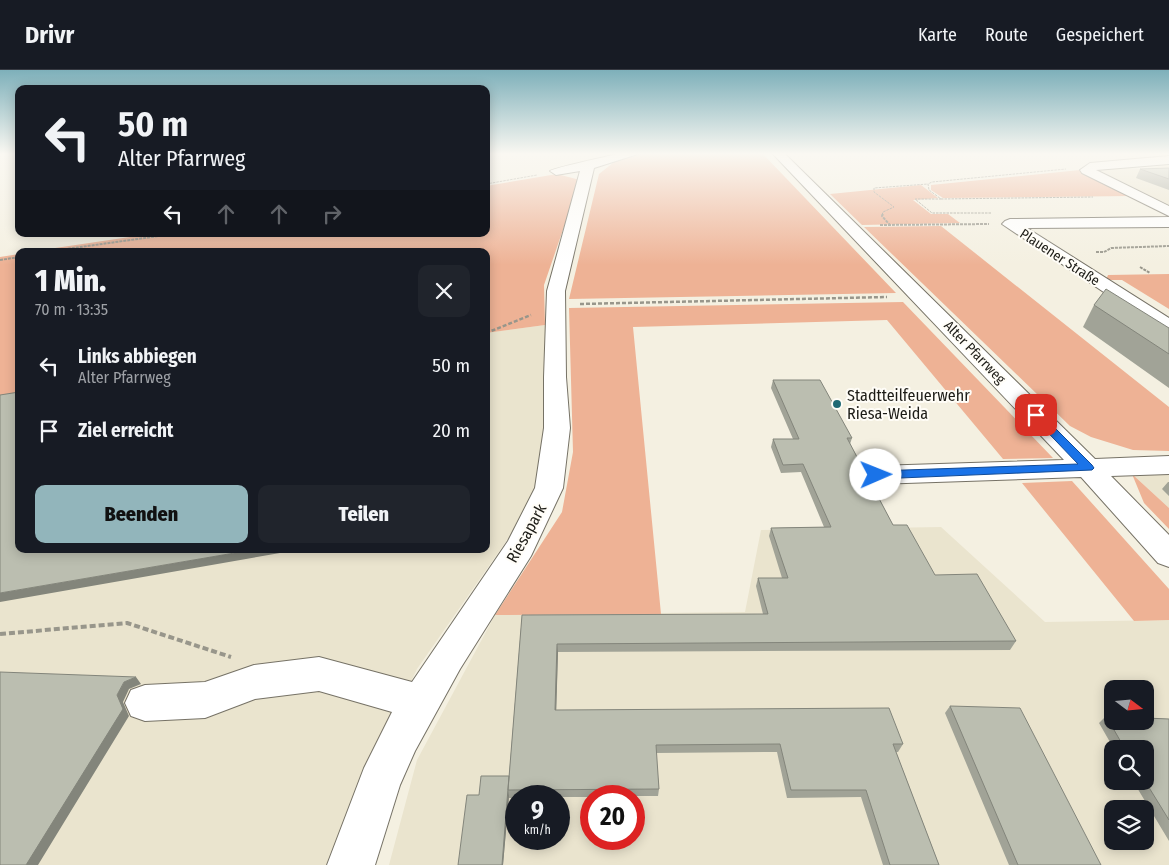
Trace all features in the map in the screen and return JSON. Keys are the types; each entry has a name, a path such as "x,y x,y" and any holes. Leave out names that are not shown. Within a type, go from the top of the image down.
{"street":[{"name":"Riesapark","path":"351,865 379,783 400,737 420,702 520,548 549,488 557,428 555,377 556,304 560,271 582,190"},
{"name":"Alter Pfarrweg","path":"814,190 1088,468 1169,555"},
{"path":"1125,190 1169,212"},
{"name":"Plauener Straße","path":"1010,224 1169,222"},
{"name":"Plauener Straße","path":"1010,224 1169,327"},
{"path":"876,475 1169,465"},
{"path":"145,703 205,700 254,682 319,674 420,702"}],"path":[{"path":"874,190 878,196 894,207 883,212 882,216 890,225"},
{"path":"928,190 941,199"},
{"path":"963,213 932,213 915,199 1137,196"},
{"path":"850,226 1010,224"},
{"path":"73,248 152,237"},
{"path":"1096,255 1095,252 1104,252 1111,248 1169,246"},
{"path":"0,260 15,258"},
{"path":"1140,267 1150,273"},
{"path":"490,331 556,304 920,296"},
{"path":"0,634 126,623 246,662 254,682"}],"shaded area":[{"path":"490,190 577,190 544,285 545,325 490,332 490,248 55,248 130,237 490,237"},
{"path":"595,190 798,190 896,293 569,299"},
{"path":"869,190 928,190 938,198 913,200 931,214 948,214 960,223 862,225 830,194"},
{"path":"931,190 1119,190 1131,196 943,198"},
{"path":"1130,190 1169,190 1169,209"},
{"path":"941,226 1169,407 1169,451 1133,450 1091,437 1070,426 864,227"},
{"path":"15,255 15,395 0,397 0,257"},
{"path":"1169,274 1169,309 1122,280 1106,280 1108,275"},
{"path":"903,302 1053,458 1003,459 887,320 633,327 661,614 495,615 562,512 573,452 569,308"},
{"path":"545,325 545,426 536,487 514,530 417,669 360,788 335,865 0,865 0,397 15,517 15,553 490,553 490,332"},
{"path":"1169,473 1169,508 1132,474"},
{"path":"1132,474 1169,508 1169,529 1144,503"},
{"path":"1072,481 1169,589 1169,620 1134,621 1022,483"},
{"path":"941,527 1045,622 1169,620 1169,865 389,865 417,760 495,615 745,612 761,530"}],"building":[{"path":"1106,289 1169,328 1169,354 1094,305"},
{"path":"773,380 820,380 852,438 847,438 893,525 907,525 935,575 977,574 1016,641 557,644 555,710 889,708 903,744 893,744 939,865 890,865 866,790 791,790 780,744 656,745 659,789 645,789 645,785 580,785 580,790 570,790 570,785 508,785 522,615 768,614 758,578 788,578 771,528 831,527 803,464 783,465 773,439 799,439"},
{"path":"15,393 15,553 235,553 0,593 0,395"},
{"path":"0,672 136,677 124,682 117,695 123,709 26,865 0,865"},
{"path":"950,706 1020,708 1101,865 1018,865"},
{"path":"1154,718 1169,719 1169,820 1151,790 1154,790 1154,740 1120,740 1114,730 1154,730"},
{"path":"481,776 509,776 508,785 505,785 505,827 502,865 458,865 467,795 479,795"}],"place":[{"name":"Stadtteilfeuerwehr Riesa-Weida","path":"837,404"}],"route":[{"path":"876,475 1013,472 1088,468 1036,415"}]}
